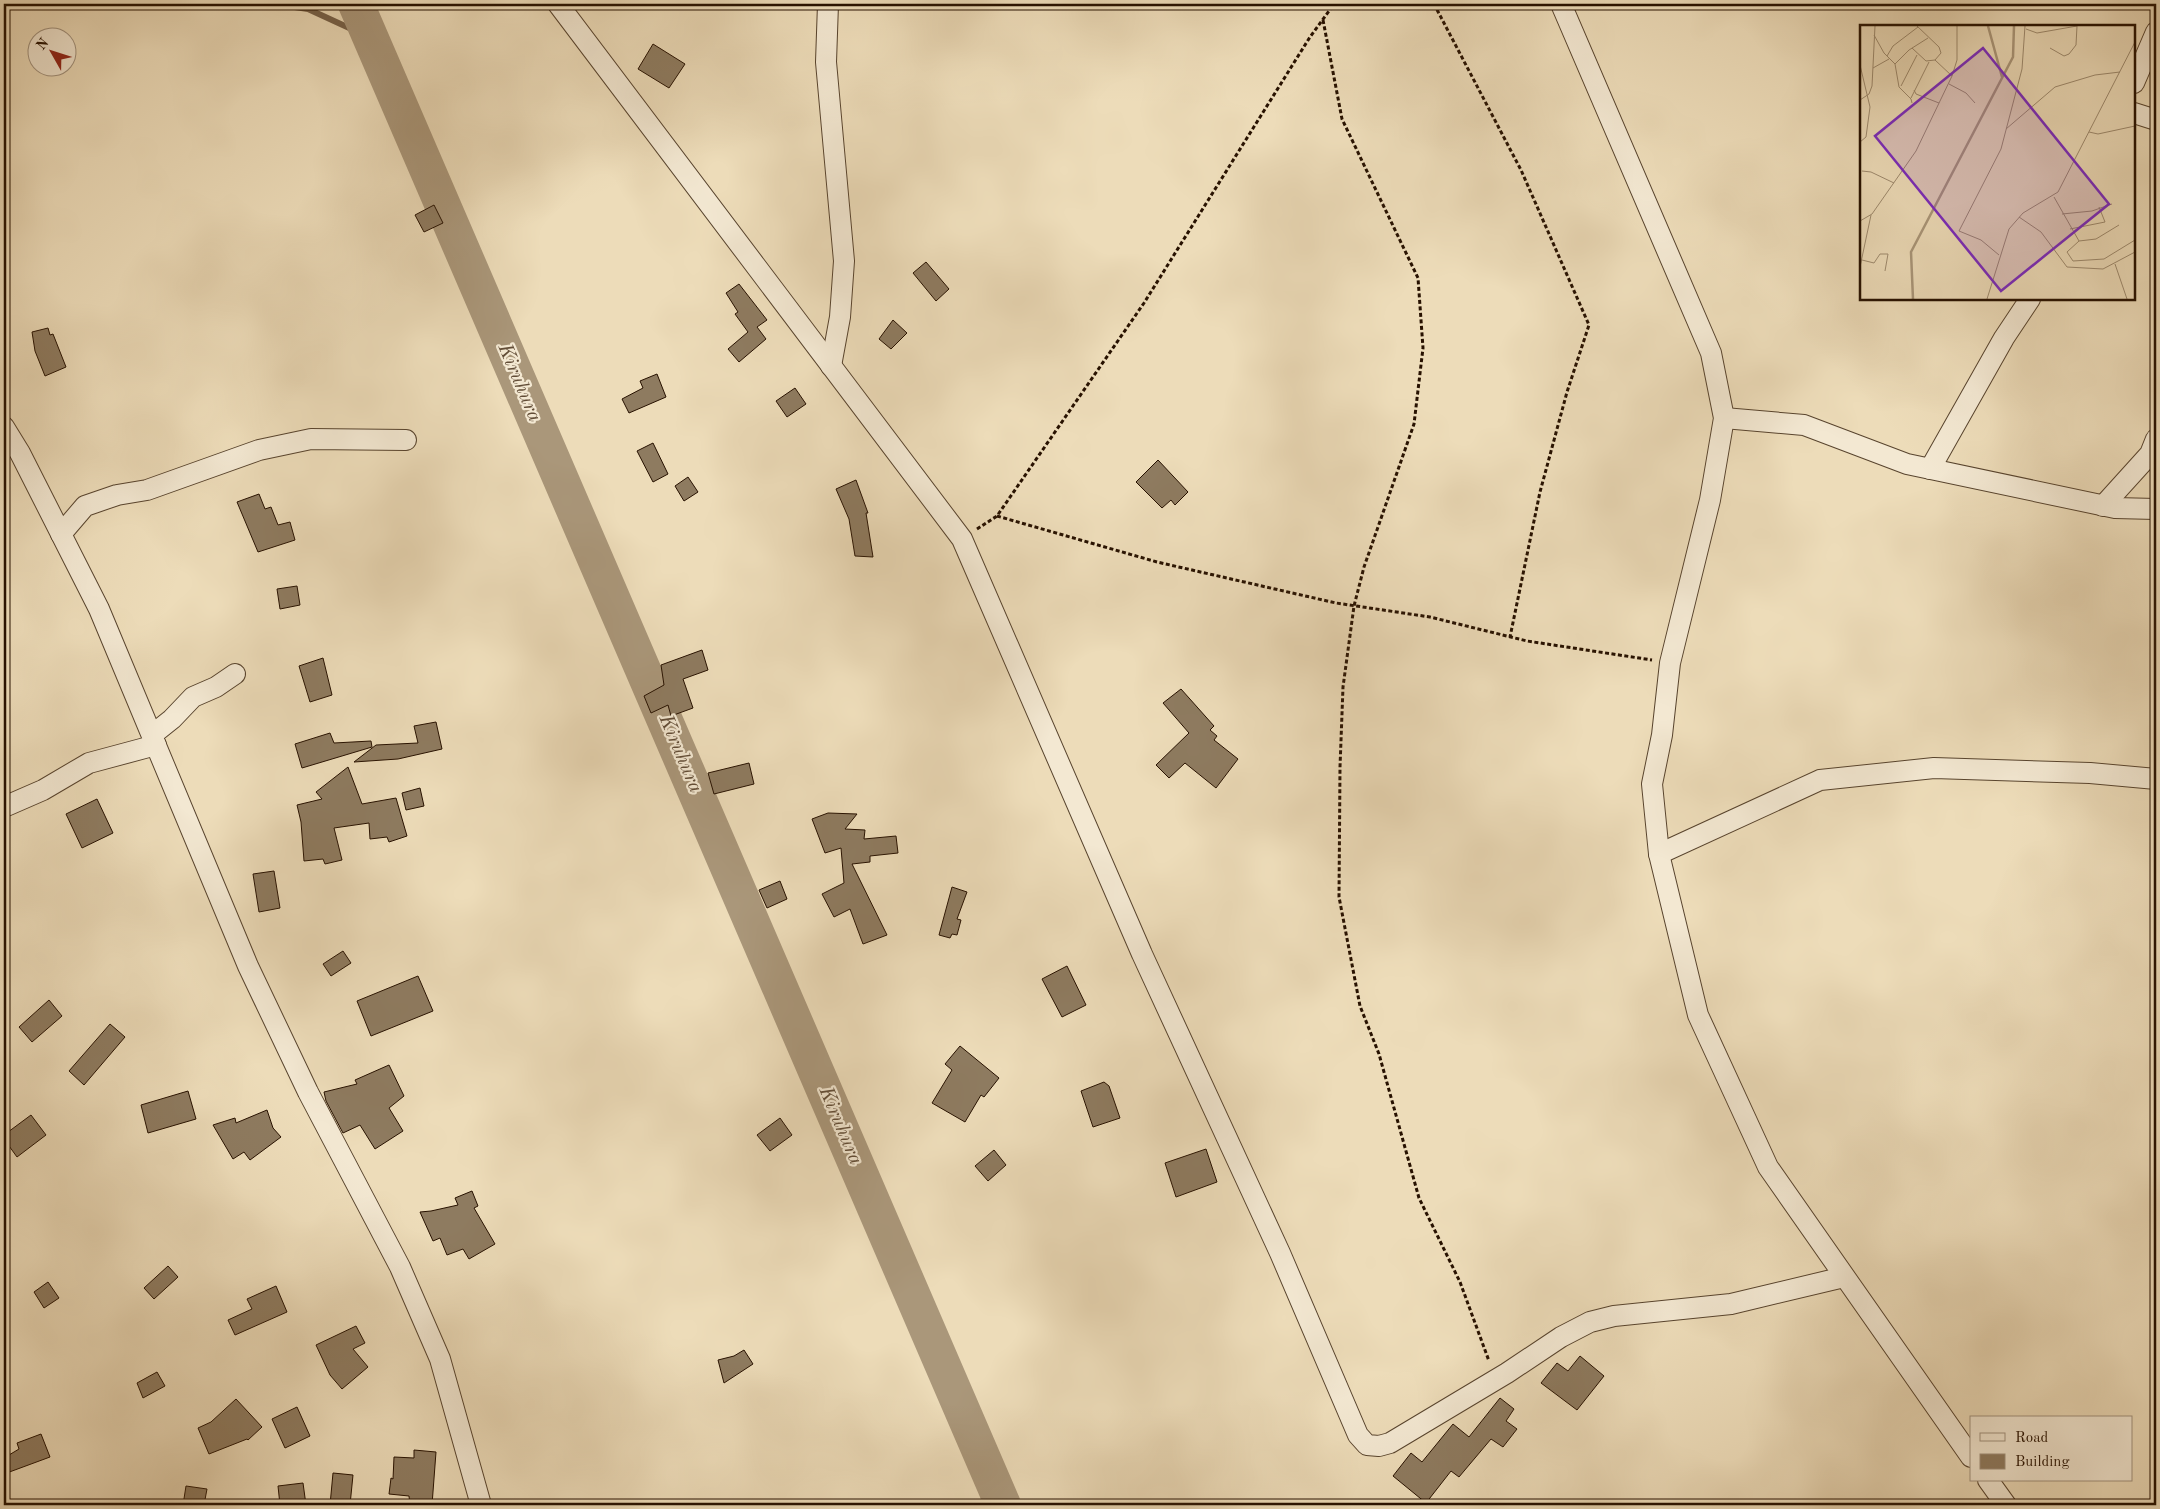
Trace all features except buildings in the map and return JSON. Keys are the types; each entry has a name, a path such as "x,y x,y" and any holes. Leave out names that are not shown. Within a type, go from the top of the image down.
{"street":[{"path":"558,4 962,539 1138,945 1280,1253 1358,1435 1366,1445 1379,1446 1390,1443 1495,1380 1561,1337 1590,1322 1614,1316 1731,1304 1844,1277"},
{"path":"828,4 826,62 844,261 840,317 831,366"},
{"path":"1562,4 1711,353 1724,418 1710,500 1670,663 1662,735 1652,784 1659,854 1698,1015 1768,1168 1970,1456"},
{"path":"2135,81 2156,32"},
{"path":"2135,113 2156,120"},
{"path":"1930,469 2004,338 2029,300"},
{"path":"1724,418 1804,425 1906,464 2103,506 2156,509"},
{"path":"4,428 12,452 61,534 99,609 248,966 308,1092 400,1267 440,1358 481,1505"},
{"path":"61,534 85,506 117,495 147,490 259,450 311,439 406,440"},
{"path":"2103,506 2150,454 2156,439"},
{"path":"4,806 43,790 89,763 154,740 193,698 216,687 235,674"},
{"path":"1659,854 1820,780 1934,768 2090,772 2156,779"},
{"path":"1989,1482 2006,1505"}],"path":[{"path":"962,539 997,516 1144,303 1310,37 1334,4"},
{"path":"1434,4 1521,170 1588,325 1567,392 1540,492 1510,637"},
{"path":"1323,20 1342,118 1418,278 1423,348 1414,424 1364,567 1354,606 1343,687 1339,897 1360,1006 1379,1054 1419,1198 1460,1282 1495,1380"},
{"path":"997,516 1157,562 1354,606 1430,617 1510,637 1670,663"}],"waterway":[{"path":"275,4 308,9 371,38"},
{"name":"Kiruhura","path":"356,4 1003,1505"}]}
